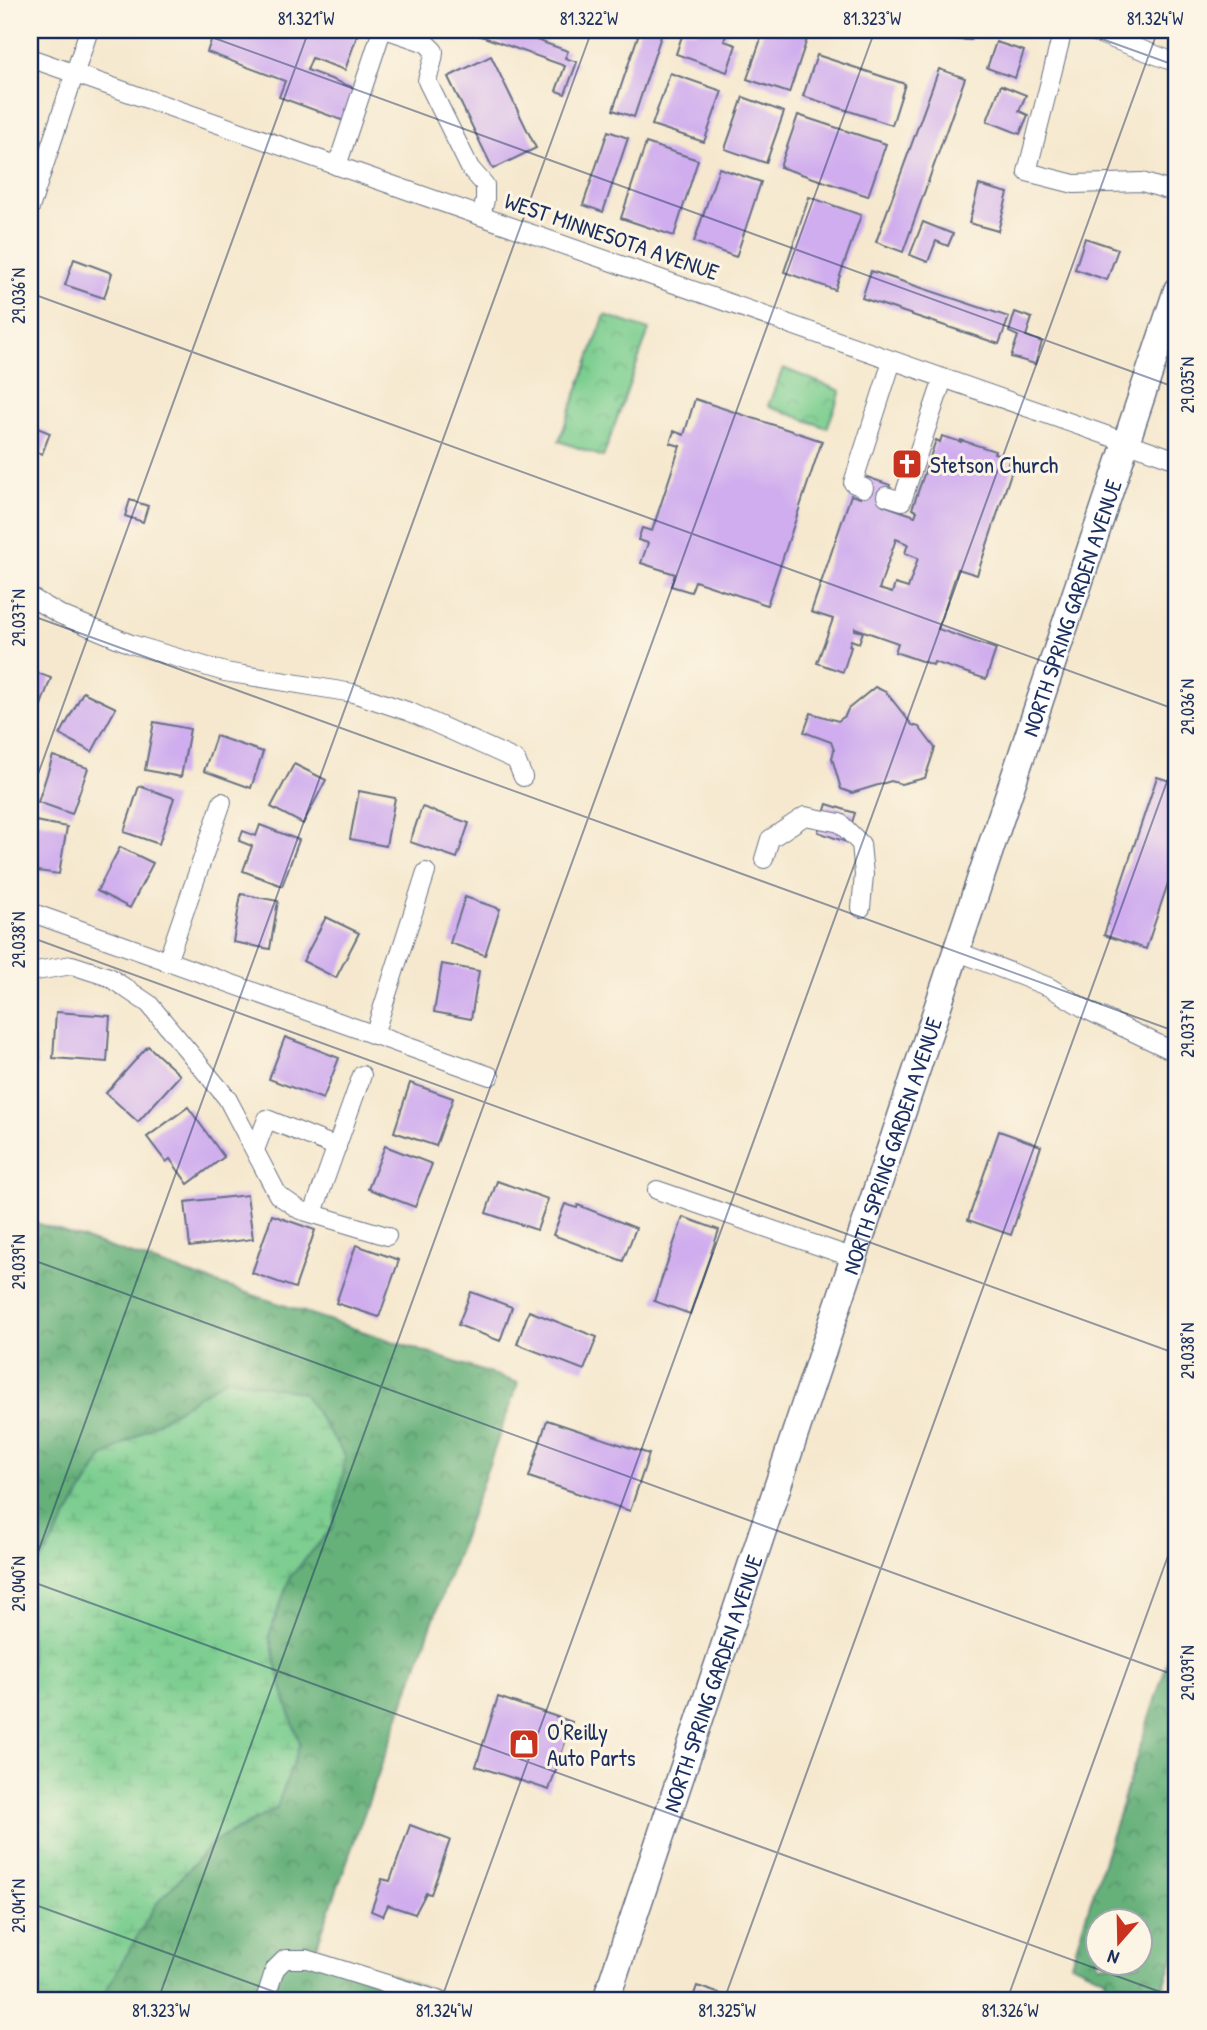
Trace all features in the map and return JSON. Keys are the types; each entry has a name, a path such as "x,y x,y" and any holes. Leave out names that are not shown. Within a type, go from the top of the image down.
{"highway":[{"name":"NORTH SPRING GARDEN AVENUE","path":"611,1999 854,1258 1177,290"}],"street":[{"path":"30,208 89,30"},
{"path":"337,166 382,30"},
{"path":"388,30 426,43 434,51 427,81 470,168 485,185 481,216"},
{"path":"1063,30 1027,172 1074,184 1142,182 1177,193"},
{"path":"1089,30 1177,62"},
{"name":"WEST MINNESOTA AVENUE","path":"30,58 1177,460"},
{"path":"864,488 853,483 892,361"},
{"path":"886,496 902,502 943,379"},
{"path":"30,597 61,615 131,644 225,672 353,693 410,712 516,760 523,778"},
{"path":"167,962 222,802"},
{"path":"764,859 770,839 805,816 839,822 861,844 864,875 861,908"},
{"path":"374,1035 426,872"},
{"path":"30,912 490,1076"},
{"path":"956,951 1049,987 1089,1010 1177,1053"},
{"path":"30,972 72,965 109,977 149,1004 227,1097 278,1195 300,1209 387,1236"},
{"path":"313,1213 362,1075"},
{"path":"255,1150 267,1119 337,1147"},
{"path":"657,1190 854,1258"},
{"path":"265,2000 275,1969 285,1959 307,1959 438,2000"}],"green space":[{"path":"605,315 649,330 603,457 559,441"},
{"path":"783,368 841,391 827,428 768,406"},
{"path":"30,1221 518,1383 316,1948 460,2000 95,2000 102,1996 156,1904 215,1841 276,1809 299,1744 269,1635 290,1577 333,1527 227,1378 102,1458 41,1561 30,1571"},
{"path":"227,1378 303,1393 346,1457 333,1527 290,1577 269,1635 300,1744 276,1809 215,1841 156,1904 102,1997 95,2000 30,2000 30,1571 41,1561 102,1458"},
{"path":"1177,1631 1177,1949 1159,2000 1099,2000 1106,1979 1104,1978 1154,1978 1154,1908 1089,1908"},
{"path":"1084,1922 1084,1969 1071,1963"}],"building":[{"path":"215,30 306,30 316,33 317,30 359,30 345,70 312,58 307,70 355,88 344,121 279,97 285,81 207,52"},
{"path":"464,30 508,30 568,51 565,58 577,62 565,94 556,91 565,66"},
{"path":"640,30 663,30 634,117 613,110"},
{"path":"684,30 728,30 724,41 736,45 727,72 676,54"},
{"path":"764,30 810,30 789,93 747,79"},
{"path":"952,30 972,30 971,40 952,39"},
{"path":"996,42 1024,51 1015,78 987,68"},
{"path":"817,55 905,84 892,125 803,96"},
{"path":"491,56 536,148 493,169 448,77"},
{"path":"939,69 965,78 903,252 876,242"},
{"path":"670,73 722,91 704,142 652,125"},
{"path":"1001,85 1026,95 1019,111 1028,115 1020,134 987,121"},
{"path":"743,97 784,112 766,163 725,149"},
{"path":"798,115 886,144 868,196 780,167"},
{"path":"608,131 628,138 603,212 583,205"},
{"path":"646,143 698,160 674,236 621,218"},
{"path":"719,168 761,182 736,257 694,242"},
{"path":"979,185 1008,193 998,231 969,223"},
{"path":"809,197 861,215 835,290 784,272"},
{"path":"923,222 953,234 948,246 936,241 928,262 910,255"},
{"path":"1085,238 1118,249 1107,280 1075,269"},
{"path":"74,259 112,273 104,298 65,285"},
{"path":"871,271 1009,317 999,344 862,298"},
{"path":"1015,312 1032,318 1026,336 1042,342 1035,364 1011,357 1018,336 1009,332"},
{"path":"695,399 822,441 767,605 695,581 691,592 671,586 675,574 641,563 648,543 638,540 642,528 652,531 680,446 670,443 674,431 684,435"},
{"path":"30,425 50,433 42,454 30,450"},
{"path":"942,436 995,451 994,453 1010,458 1008,464 1013,467 977,575 958,569 938,629 996,649 986,679 895,652 898,643 855,628 863,632 859,643 851,640 843,672 817,663 833,619 811,612 851,495 860,498 867,477 890,485 883,505 915,516 917,511 912,509 936,440 940,442","holes":["896,539 908,544 905,553 918,558 908,588 895,584 892,593 879,589"]},
{"path":"130,500 148,506 143,522 125,516"},
{"path":"30,670 51,678 38,713 30,710"},
{"path":"875,687 886,692 912,725 919,727 935,748 925,778 901,784 891,781 852,793 841,789 832,758 834,750 831,742 804,732 811,713 838,721"},
{"path":"83,692 116,708 92,752 60,735"},
{"path":"154,722 190,729 181,777 145,770"},
{"path":"216,736 263,752 251,788 204,771"},
{"path":"53,756 88,768 72,814 38,802"},
{"path":"294,764 326,780 303,824 271,807"},
{"path":"1157,777 1177,783 1177,856 1146,949 1104,935"},
{"path":"139,786 174,798 159,844 124,832"},
{"path":"359,791 395,798 386,846 350,839"},
{"path":"827,804 855,813 846,842 818,832"},
{"path":"422,807 469,823 457,858 410,842"},
{"path":"30,820 67,827 59,874 30,870"},
{"path":"260,825 299,840 282,886 243,871 252,846 239,841 243,831 256,836"},
{"path":"120,847 153,863 130,908 97,891"},
{"path":"241,894 278,901 270,949 233,942"},
{"path":"465,897 500,909 485,955 450,943"},
{"path":"326,917 359,933 336,978 303,961"},
{"path":"442,964 479,971 471,1019 434,1012"},
{"path":"56,1012 110,1016 107,1062 53,1058"},
{"path":"30,1026 37,1066 30,1067"},
{"path":"285,1037 339,1058 323,1099 269,1079"},
{"path":"148,1046 180,1075 138,1122 106,1093"},
{"path":"410,1083 453,1098 436,1146 394,1132"},
{"path":"188,1107 224,1157 188,1184 170,1159 166,1162 147,1137"},
{"path":"999,1131 1041,1146 1011,1235 968,1220"},
{"path":"385,1146 432,1164 415,1207 368,1189"},
{"path":"497,1181 548,1199 537,1230 486,1213"},
{"path":"247,1195 253,1239 190,1247 185,1202"},
{"path":"565,1204 577,1208 578,1205 636,1228 623,1261 553,1235"},
{"path":"272,1215 315,1230 295,1288 252,1273"},
{"path":"683,1217 719,1230 690,1314 654,1301"},
{"path":"356,1245 399,1260 379,1317 336,1303"},
{"path":"471,1292 512,1307 500,1341 458,1325"},
{"path":"529,1311 597,1337 584,1370 517,1344"},
{"path":"547,1420 649,1454 630,1511 529,1477"},
{"name":"O'Reilly Auto Parts","path":"498,1697 572,1722 549,1790 476,1766"},
{"path":"410,1825 450,1840 431,1894 426,1893 415,1914 388,1905 383,1916 371,1911 382,1879 390,1881"},
{"path":"697,1986 738,2000 692,2000"}],"place":[{"name":"Stetson Church","path":"907,464"},
{"name":"O'Reilly Auto Parts","path":"524,1744"}]}
